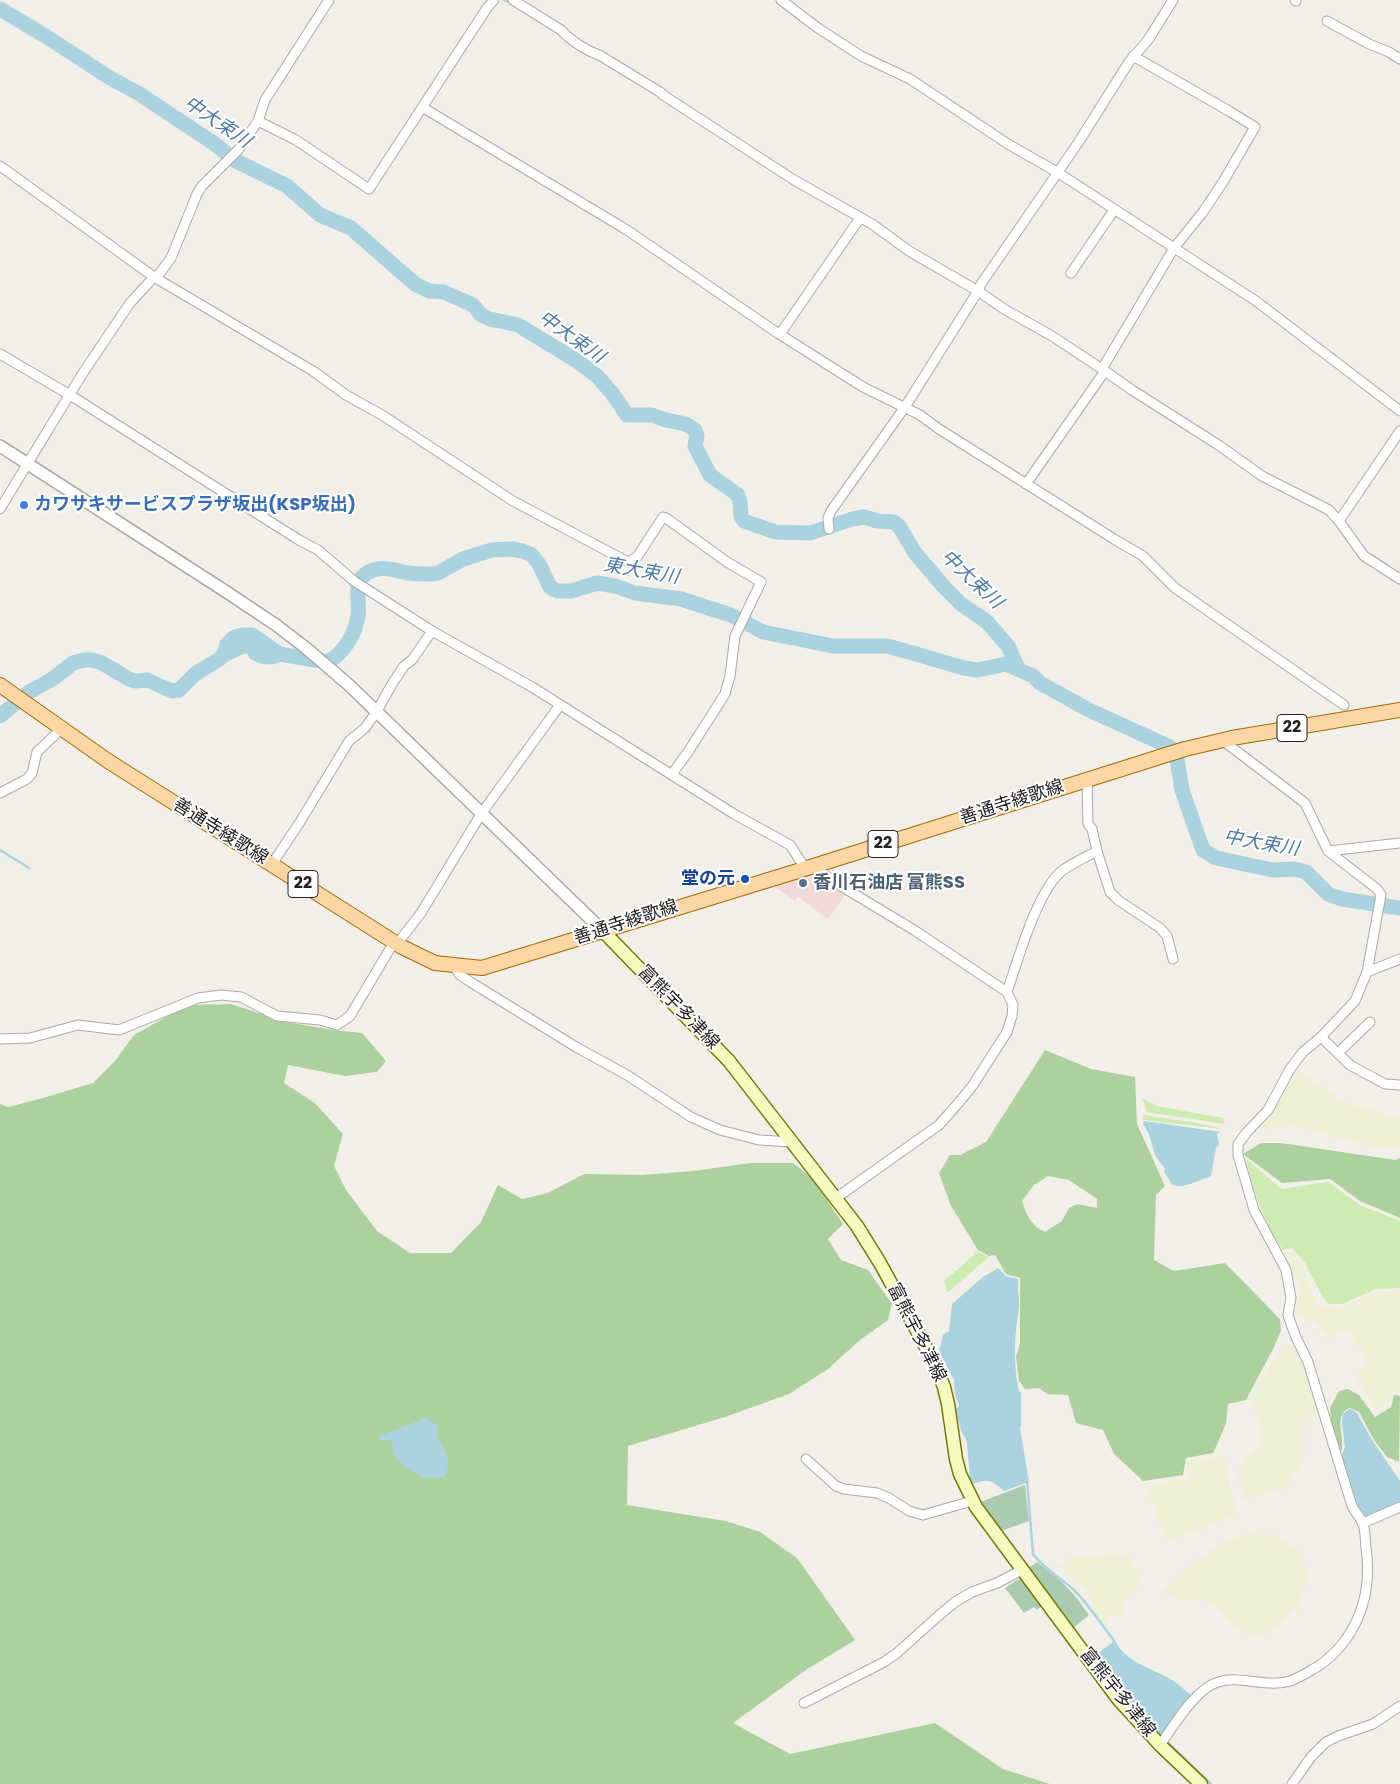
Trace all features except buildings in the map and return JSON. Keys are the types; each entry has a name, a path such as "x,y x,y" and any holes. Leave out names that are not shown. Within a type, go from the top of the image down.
{"main road":[{"name":"善通寺綾歌線","path":"0,685 108,761 395,943 435,963 482,968 1185,749 1222,740 1400,710"},
{"name":"富熊宇多津線","path":"602,930 729,1062 858,1226 934,1362 944,1387 948,1404 956,1459 972,1501 1118,1699 1163,1741 1201,1784"}],"street":[{"path":"0,509 27,463 130,303 160,273 171,258 197,194 202,186 239,150 258,121 265,100 330,0"},
{"path":"258,121 296,140 369,189 494,0"},
{"path":"513,0 561,30 566,36 660,92 794,180 859,220 872,224 935,268 1052,336 1103,372 1220,446 1262,476 1329,510 1341,519 1364,556 1400,579"},
{"path":"781,0 860,56 910,78 1008,144 1057,172 1256,301 1400,411"},
{"path":"828,527 828,518 831,512 906,407 977,294 981,284 1078,143 1133,56 1148,40 1174,0"},
{"path":"1327,20 1369,44 1389,52 1400,60"},
{"path":"1026,484 1103,372 1174,248 1203,212 1255,127 1133,56"},
{"path":"422,107 627,230 863,388 920,415 939,429 1143,556 1175,588 1344,705"},
{"path":"0,166 154,277 313,371 346,395 389,420 513,501 628,562 637,557 663,517 727,562 761,582 735,636 730,676 725,694 672,774"},
{"path":"1071,273 1084,245 1114,210"},
{"path":"780,334 859,220"},
{"path":"0,354 70,395 217,489 318,550 354,581 432,631 532,687 734,814 790,845 808,867 914,930 1007,992 1013,1005 1007,1032 973,1085 961,1100 940,1125 836,1198"},
{"path":"1341,519 1400,431"},
{"path":"0,446 269,620 306,648 377,711 602,930"},
{"path":"272,864 349,741 365,728 404,666 412,660 432,631"},
{"path":"0,1039 30,1038 78,1025 119,1030 198,998 221,995 241,997 278,1016 320,1020 337,1025 350,1016 395,943 426,906 481,814 560,705"},
{"path":"0,793 27,778 32,773 37,752 60,729"},
{"path":"1163,1741 1200,1693 1218,1682 1229,1680 1269,1683 1289,1681 1306,1674 1332,1656 1358,1619 1365,1599 1369,1572 1363,1522 1352,1506 1308,1362 1288,1315 1291,1298 1286,1270 1254,1210 1238,1155 1238,1144 1268,1110 1290,1068 1303,1052 1355,1001 1367,972 1382,895 1328,851 1305,804 1222,740"},
{"path":"1087,779 1088,824 1092,829 1110,892 1118,900 1160,928 1167,936 1173,959"},
{"path":"1328,851 1400,843"},
{"path":"1007,992 1026,938 1044,894 1051,882 1064,870 1097,851"},
{"path":"1367,972 1400,959"},
{"path":"454,966 460,975 472,983 576,1047 627,1075 691,1117 720,1130 759,1140 793,1142"},
{"path":"1338,1053 1370,1022"},
{"path":"1321,1036 1350,1065 1385,1084 1400,1086"},
{"path":"806,1459 836,1486 844,1489 877,1493 889,1498 909,1512 923,1515 972,1501"},
{"path":"1363,1522 1400,1508"},
{"path":"804,1703 897,1654 936,1618 964,1597 1022,1570"},
{"path":"1292,1784 1311,1757 1326,1742 1373,1724 1400,1706"}],"shaded area":[{"path":"813,871 846,894 828,919 798,897 795,901 771,885"}],"green space":[{"path":"231,1004 286,1022 362,1033 386,1061 377,1072 345,1076 288,1065 284,1083 315,1103 343,1134 334,1166 346,1190 377,1231 410,1253 451,1253 481,1222 498,1185 522,1199 548,1193 584,1174 642,1175 693,1171 751,1163 793,1163 813,1179 843,1224 828,1239 841,1260 868,1270 892,1304 888,1320 860,1340 828,1369 789,1394 725,1417 628,1446 627,1505 726,1521 760,1532 797,1558 855,1640 806,1670 733,1723 790,1754 935,1723 1003,1769 1050,1784 0,1784 0,1104 8,1107 93,1083 115,1061 134,1035 187,1005"},
{"path":"1045,1050 1091,1069 1135,1077 1137,1124 1165,1186 1156,1195 1154,1260 1174,1271 1225,1263 1280,1319 1281,1331 1246,1400 1228,1404 1226,1424 1213,1453 1186,1458 1183,1475 1143,1481 1114,1454 1103,1430 1076,1423 1068,1395 1047,1394 1039,1388 1025,1389 1019,1381 1016,1357 1020,1343 1020,1278 1006,1274 995,1255 989,1256 978,1250 951,1206 939,1173 950,1155 960,1155 986,1142","holes":["1048,1176 1069,1180 1097,1199 1097,1208 1078,1204 1069,1208 1062,1221 1045,1232 1040,1230 1030,1220 1022,1201 1034,1185"]},
{"path":"1297,1070 1344,1102 1400,1117 1400,1147 1395,1149 1379,1149 1298,1126 1258,1129"},
{"path":"1142,1098 1156,1106 1223,1118 1225,1124 1147,1112"},
{"path":"1144,1115 1202,1124 1222,1129 1143,1120"},
{"path":"1261,1143 1281,1143 1395,1160 1400,1158 1400,1218 1360,1201 1330,1179 1282,1183 1243,1154"},
{"path":"1246,1159 1282,1189 1328,1182 1360,1205 1400,1221 1400,1288 1376,1289 1342,1304 1329,1304 1322,1296 1305,1263 1292,1248 1283,1250 1276,1240 1260,1206"},
{"path":"976,1251 989,1257 947,1293 944,1281 973,1256"},
{"path":"1292,1251 1303,1266 1310,1291 1322,1306 1342,1307 1376,1292 1400,1291 1400,1393 1392,1392 1389,1403 1376,1412 1355,1375 1368,1364 1348,1330 1329,1338 1310,1319 1297,1317 1295,1304 1301,1295 1297,1280 1284,1252"},
{"path":"1294,1343 1313,1394 1318,1414 1305,1419 1304,1460 1286,1487 1244,1500 1237,1470 1262,1442 1260,1425 1251,1396 1283,1345"},
{"path":"1348,1389 1359,1395 1375,1417 1391,1407 1394,1395 1400,1396 1399,1462 1387,1457 1374,1440 1359,1412 1350,1408 1344,1411 1342,1416 1342,1449 1340,1454 1331,1422 1330,1408 1339,1391"},
{"path":"1224,1457 1235,1507 1234,1514 1169,1540 1165,1538 1147,1486 1188,1478 1188,1460"},
{"path":"1025,1485 1029,1521 1001,1531 980,1502"},
{"path":"1249,1534 1273,1535 1303,1553 1308,1577 1304,1592 1298,1608 1280,1624 1263,1634 1248,1635 1235,1626 1214,1604 1199,1599 1175,1600 1162,1591 1198,1559 1229,1539"},
{"path":"1125,1553 1142,1581 1128,1596 1121,1616 1110,1613 1104,1624 1093,1612 1095,1604 1084,1589 1058,1567 1072,1557"},
{"path":"1037,1562 1066,1586 1089,1615 1074,1627 1029,1568"},
{"path":"1022,1577 1042,1606 1037,1610 1034,1607 1024,1613 1005,1588"}],"water":[{"path":"1144,1121 1221,1132 1217,1134 1219,1145 1216,1148 1211,1176 1186,1185 1172,1185 1164,1171 1165,1169 1155,1155 1149,1134 1143,1124"},
{"path":"998,1268 1006,1276 1018,1279 1019,1306 1015,1339 1015,1365 1017,1383 1021,1392 1020,1428 1029,1482 1004,1491 989,1481 973,1484 970,1479 967,1442 961,1430 956,1410 959,1405 955,1395 954,1380 939,1351 943,1335 949,1331 952,1304 983,1277"},
{"path":"1349,1409 1357,1413 1372,1440 1400,1481 1400,1504 1367,1517 1358,1511 1341,1457 1345,1447 1342,1423 1343,1414"},
{"path":"427,1418 439,1427 436,1435 448,1461 444,1477 424,1478 406,1468 393,1454 391,1440 379,1440 379,1436"},
{"path":"1113,1642 1116,1642 1120,1649 1133,1660 1172,1680 1191,1695 1160,1737 1093,1657"}],"waterway":[{"path":"504,0 512,4"},
{"name":"中大束川","path":"0,9 110,78 138,93 215,144 234,160 287,186 320,215 351,228 415,284 429,291 444,292 473,305 481,315 490,319 518,325 577,361 597,376 612,393 627,415 652,415 686,424 695,430 697,435 695,446 710,475 738,495 741,516 744,521 775,532 810,533 864,517 877,521 894,522 899,526 915,553 945,588 961,604 986,621 1008,646 1018,668"},
{"path":"912,258 949,279"},
{"name":"東大束川","path":"0,716 29,692 54,678 73,663 84,660 102,663 129,679 135,681 147,680 172,691 179,690 195,674 218,660 224,655 227,644 233,638 241,635 252,635 279,654 327,662 339,654 348,643 354,630 358,616 359,582 368,572 385,568 412,573 434,574 463,559 492,550 511,549 532,555 539,564 550,587 557,591 571,591 597,583 615,586 635,593 681,599 731,615 763,632 833,646 888,646 964,668 978,670 1006,664 1033,676 1040,683 1089,710 1168,746 1176,753 1182,790 1203,850 1216,858 1273,870 1294,869 1306,872 1328,894 1342,899 1400,908"},
{"path":"1371,555 1391,569"},
{"path":"224,655 238,648 250,645 255,653 261,656 270,657 279,654"},
{"path":"0,850 29,868"},
{"path":"1027,1480 1033,1554 1079,1596 1115,1644"},
{"path":"1165,1740 1211,1784"}],"place":[{"name":"カワサキサービスプラザ坂出(KSP坂出)","path":"24,505"},
{"name":"堂の元","path":"745,879"},
{"name":"香川石油店 富熊SS","path":"803,883"}]}
